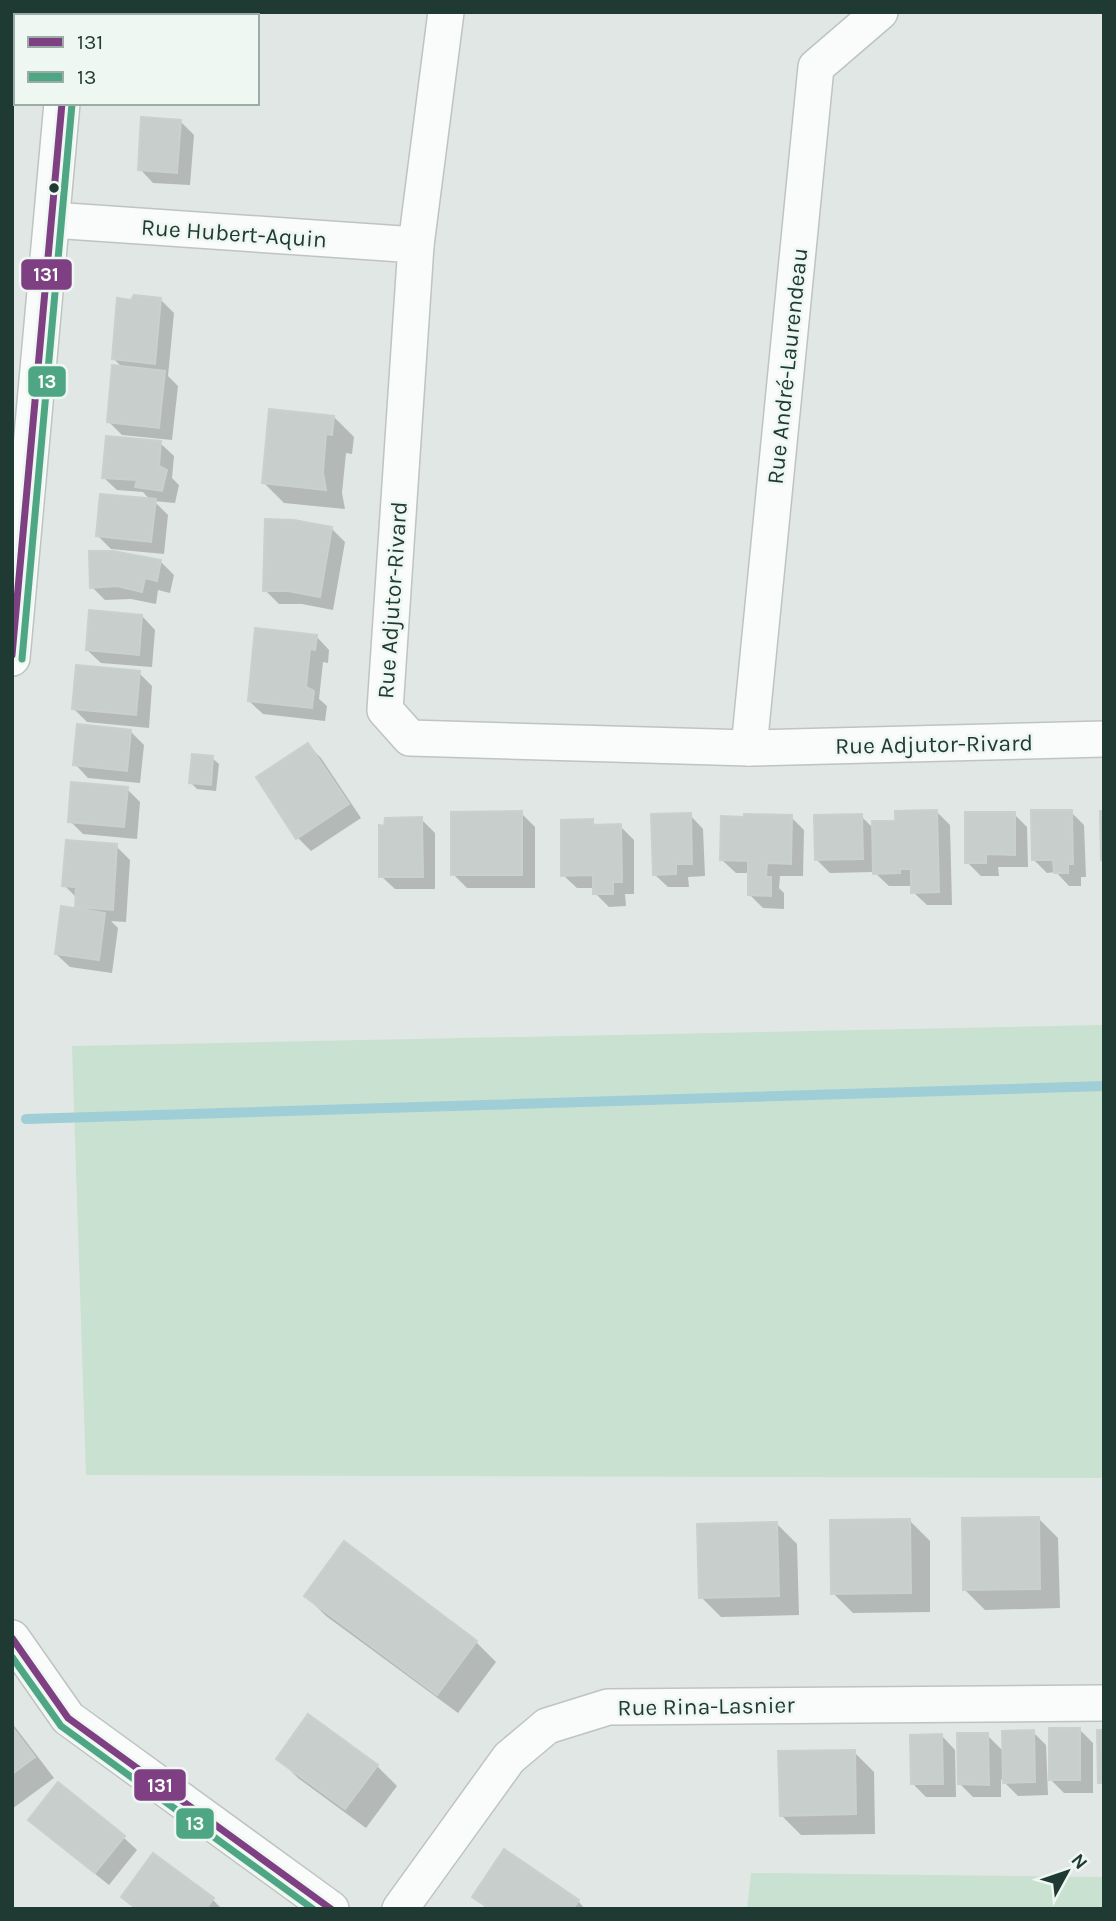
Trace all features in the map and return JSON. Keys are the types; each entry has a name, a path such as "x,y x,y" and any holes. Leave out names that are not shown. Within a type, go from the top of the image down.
{"street":[{"name":"Rue Adjutor-Rivard","path":"446,12 416,245 385,710 410,738 749,748 1104,739"},
{"name":"Rue André-Laurendeau","path":"749,748 816,67 880,12"},
{"path":"12,659 62,105"},
{"name":"Rue Hubert-Aquin","path":"52,220 416,245"},
{"path":"12,1638 68,1718 331,1909"},
{"name":"Rue Rina-Lasnier","path":"400,1909 509,1758 547,1726 608,1707 1104,1703"}],"green space":[{"path":"1104,1025 1104,1478 86,1475 72,1046"},
{"path":"751,1873 1104,1877 1104,1909 747,1909"}],"building":[{"path":"141,117 181,120 177,173 138,170"},
{"path":"134,295 161,298 155,364 112,359 117,298 131,300"},
{"path":"112,365 165,371 159,428 107,422"},
{"path":"269,409 334,416 332,435 326,434 323,472 326,490 262,483"},
{"path":"106,436 161,441 159,466 167,470 162,491 135,487 137,480 102,478"},
{"path":"100,494 156,499 151,542 96,536"},
{"path":"265,519 294,520 332,527 320,597 288,591 263,591"},
{"path":"89,551 113,551 161,560 157,581 145,578 142,592 117,586 90,588"},
{"path":"89,610 142,615 139,655 86,650"},
{"path":"255,628 317,635 315,650 310,649 306,687 314,691 312,708 248,701"},
{"path":"76,665 140,671 136,715 72,709"},
{"path":"77,724 131,730 127,771 73,765"},
{"path":"308,743 349,804 296,839 256,777"},
{"path":"192,754 213,756 211,785 189,783"},
{"path":"71,782 128,787 124,827 68,822"},
{"path":"937,810 939,892 911,893 911,869 900,869 900,873 873,874 872,821 895,821 895,811"},
{"path":"1031,810 1072,810 1073,864 1068,864 1068,873 1054,873 1053,860 1032,860"},
{"path":"522,811 522,875 451,875 451,812"},
{"path":"1100,811 1104,811 1104,860 1101,860"},
{"path":"965,812 1015,812 1015,855 986,854 986,863 965,863"},
{"path":"691,813 692,864 676,864 676,874 653,875 651,814"},
{"path":"744,814 792,815 791,864 767,863 766,877 771,877 771,896 748,895 748,861 720,860 721,816 744,817"},
{"path":"862,814 863,859 815,860 814,815"},
{"path":"422,817 423,877 379,877 379,825 384,826 385,818"},
{"path":"593,819 593,825 621,824 622,882 613,882 613,894 593,894 593,875 561,876 561,820"},
{"path":"66,840 117,844 113,910 75,907 76,887 62,886"},
{"path":"61,906 105,913 99,960 55,954"},
{"path":"1039,1517 1040,1589 963,1590 962,1518"},
{"path":"910,1519 911,1593 831,1594 830,1520"},
{"path":"777,1522 779,1596 699,1598 697,1524"},
{"path":"344,1541 477,1641 437,1695 304,1596"},
{"path":"308,1714 378,1765 345,1809 276,1759"},
{"path":"12,1727 35,1757 12,1774"},
{"path":"1049,1728 1080,1728 1080,1780 1049,1780"},
{"path":"1034,1730 1035,1782 1003,1783 1002,1731"},
{"path":"1097,1730 1104,1730 1104,1783 1098,1783"},
{"path":"957,1733 988,1733 989,1785 958,1784"},
{"path":"942,1734 943,1784 911,1784 910,1735"},
{"path":"855,1750 856,1814 780,1816 778,1751"},
{"path":"58,1782 125,1836 95,1873 28,1820"},
{"path":"504,1849 579,1900 573,1909 490,1909 472,1897"},
{"path":"153,1853 214,1898 206,1909 137,1909 121,1897"}],"waterway":[{"path":"26,1119 1104,1086"}],"transit line":[{"name":"131","path":"12,655 62,105"},
{"name":"13","path":"22,659 72,105"},
{"name":"131","path":"12,1638 68,1718 331,1909"},
{"name":"13","path":"12,1657 61,1726 313,1909"}]}
